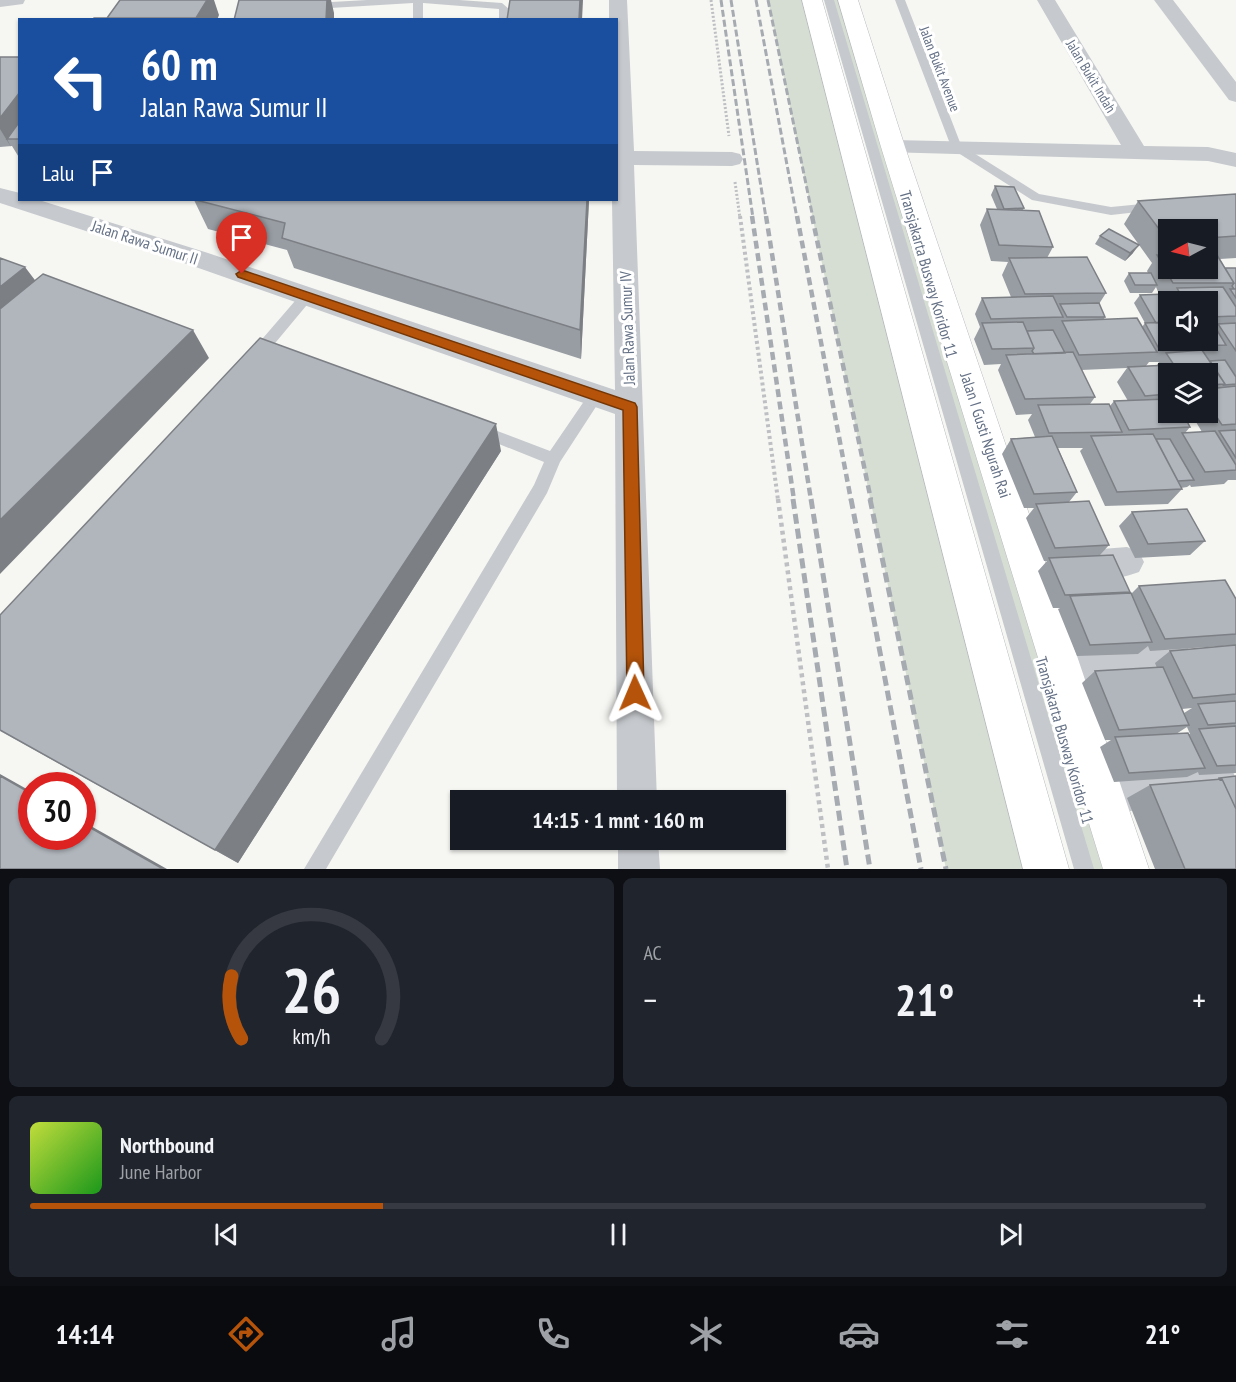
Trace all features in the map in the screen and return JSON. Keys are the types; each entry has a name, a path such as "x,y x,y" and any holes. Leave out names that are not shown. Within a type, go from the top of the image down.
{"main road":[{"path":"812,0 1046,869"},
{"name":"Jalan I Gusti Ngurah Rai","path":"848,0 893,147 966,336 1029,569 1126,869"}],"street":[{"path":"0,1 16,0"},
{"name":"Jalan Rawa Sumur IV","path":"618,0 630,407 637,790"},
{"name":"Jalan Bukit Indah","path":"1046,0 1136,152"},
{"path":"1163,0 1236,96"},
{"path":"893,147 1208,154 1236,160"},
{"path":"621,158 732,159"},
{"name":"Jalan Rawa Sumur II","path":"0,195 18,201"},
{"name":"Jalan Rawa Sumur II","path":"19,201 199,259 630,407"},
{"path":"1029,569 1127,562"},
{"path":"1063,674 1173,655"},
{"path":"1102,796 1216,777"},
{"path":"638,850 639,869"}],"lane":[{"path":"299,7 418,0 502,6 505,10 504,18"},
{"path":"418,0 418,18"},
{"name":"Transjakarta Busway Koridor 11","path":"830,0 1084,869"},
{"name":"Jalan Bukit Avenue","path":"900,0 956,147"},
{"path":"956,147 1036,197 1111,211 1167,205"},
{"path":"249,364 270,349 306,297"},
{"path":"314,869 541,488 553,459 596,396"},
{"path":"463,423 553,459"}],"path":[{"path":"711,0 828,869"}],"shaded area":[{"path":"768,0 812,0 1046,869 946,869"},
{"path":"829,0 848,0 1126,869 1084,869"}],"building":[{"path":"120,0 207,0 196,18 107,18"},
{"path":"239,0 327,0 326,18 234,18"},
{"path":"510,0 580,0 579,18 507,18"},
{"path":"0,57 18,57 18,95 0,118"},
{"path":"18,124 18,139 7,139"},
{"path":"995,186 1014,187 1024,208 1004,209"},
{"path":"1236,194 1236,236 1218,237 1218,219 1158,219 1158,228 1138,201"},
{"path":"200,201 587,201 580,330 282,238 285,223"},
{"path":"987,209 1039,211 1053,247 999,245"},
{"path":"1109,229 1139,245 1130,253 1100,236"},
{"path":"1087,257 1106,293 1025,294 1009,258"},
{"path":"1218,257 1234,283 1173,283 1171,279 1218,279"},
{"path":"0,258 25,267 0,287"},
{"path":"1225,268 1236,268 1236,289 1232,286 1234,283"},
{"path":"1129,273 1151,273 1157,285 1135,285"},
{"path":"43,274 193,330 0,520 0,309"},
{"path":"1223,287 1236,307 1236,316 1218,317 1218,291 1179,291 1177,288"},
{"path":"1230,289 1236,289 1236,298"},
{"path":"1158,294 1158,323 1156,323 1140,295"},
{"path":"1053,296 1063,317 991,319 982,298"},
{"path":"1099,303 1105,317 1067,317 1060,304"},
{"path":"1137,318 1157,352 1079,355 1062,321"},
{"path":"1023,322 1034,348 992,349 982,323"},
{"path":"1158,322 1158,347 1145,323"},
{"path":"1236,323 1236,351 1218,324"},
{"path":"1053,330 1065,353 1034,354 1027,331"},
{"path":"1218,332 1226,345 1218,345"},
{"path":"260,338 496,424 215,850 96,784 96,772 75,772 0,730 0,615"},
{"path":"1203,351 1211,363 1173,363 1166,353"},
{"path":"1073,352 1095,397 1025,399 1006,355"},
{"path":"1225,360 1236,377 1236,384 1224,385 1218,373 1218,363 1210,361"},
{"path":"1158,366 1158,395 1145,396 1128,367"},
{"path":"1218,374 1225,384 1218,384"},
{"path":"1236,386 1236,424 1222,425 1218,419 1218,388"},
{"path":"1158,399 1158,423 1188,423 1190,427 1129,430 1114,401"},
{"path":"1109,404 1122,432 1049,433 1038,405"},
{"path":"1236,430 1236,458 1219,431"},
{"path":"1215,431 1236,465 1236,470 1205,472 1182,433"},
{"path":"1153,434 1182,489 1117,492 1091,436"},
{"path":"1052,436 1077,492 1034,494 1011,439"},
{"path":"1156,439 1170,439 1194,480 1178,481"},
{"path":"1089,501 1109,545 1055,548 1036,504"},
{"path":"1187,509 1205,541 1148,544 1132,512"},
{"path":"1113,555 1130,592 1065,595 1049,558"},
{"path":"1225,580 1236,599 1236,634 1165,639 1139,586"},
{"path":"1131,593 1152,642 1090,645 1070,596"},
{"path":"1236,645 1236,694 1193,698 1170,651"},
{"path":"1163,667 1189,725 1119,730 1095,671"},
{"path":"1236,701 1236,723 1208,725 1198,704"},
{"path":"1236,726 1236,765 1217,766 1199,729"},
{"path":"1188,733 1205,768 1129,773 1115,737"},
{"path":"0,776 18,786 18,850 96,850 96,831 163,869 0,869"},
{"path":"1236,776 1236,809 1222,779 1219,778"},
{"path":"1222,779 1236,809 1236,869 1185,869 1150,785"}],"railway":[{"path":"721,0 753,218"},
{"path":"731,0 766,218"},
{"path":"756,0 797,218"},
{"path":"768,0 813,218"},
{"path":"752,216 794,500"},
{"path":"766,216 811,500"},
{"path":"797,216 851,500"},
{"path":"812,216 871,500"},
{"path":"793,499 847,869"},
{"path":"811,499 870,869"},
{"path":"851,499 921,869"},
{"path":"870,499 946,869"}],"route":[{"path":"242,274 630,407 635,693"}]}
